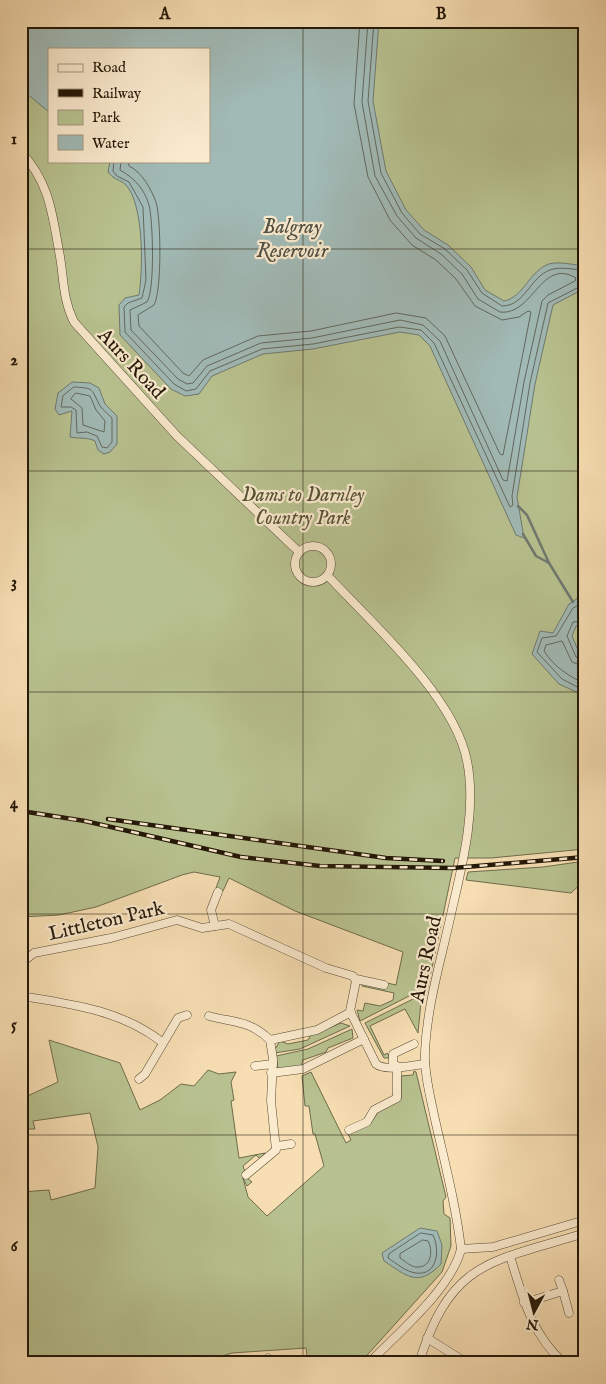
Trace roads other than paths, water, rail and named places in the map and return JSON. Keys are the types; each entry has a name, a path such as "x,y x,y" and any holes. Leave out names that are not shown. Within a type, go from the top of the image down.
{"street":[{"name":"Aurs Road","path":"21,152 35,168 47,192 59,249 65,301 74,322 177,436 299,552"},
{"path":"308,546 325,550 332,565 328,576 317,582 304,580 296,571 295,564 299,552 308,546"},
{"name":"Aurs Road","path":"328,576 422,676 458,734 467,760 470,790 466,834 456,895 428,1021 425,1064 461,1249"},
{"path":"215,926 211,910 218,892"},
{"name":"Littleton Park","path":"21,980 24,961 34,953 111,938 177,920 202,928 229,924 326,968 349,974 356,979 384,985"},
{"path":"356,979 351,1012 376,1064 380,1067 425,1064"},
{"path":"21,996 85,1006 144,1028 162,1042"},
{"path":"270,1040 317,1030 351,1012"},
{"path":"139,1079 145,1074 162,1042 178,1018 186,1015"},
{"path":"210,1016 258,1028 270,1040 272,1064 271,1101 277,1146 273,1154 246,1175"},
{"path":"271,1073 303,1069 364,1039"},
{"path":"350,1130 367,1122 374,1110 397,1098 393,1054 414,1044"},
{"path":"255,1066 272,1064"},
{"path":"277,1146 292,1144"},
{"path":"369,1363 446,1282 458,1262 461,1249 492,1247 585,1220"},
{"path":"419,1363 427,1338 444,1303 464,1280 490,1262 585,1233"},
{"path":"510,1256 524,1303 538,1332 564,1363"},
{"path":"559,1280 569,1313"},
{"path":"524,1303 563,1291"},
{"path":"427,1338 467,1363"}],"water":[{"name":"Balgray Reservoir","path":"21,21 379,21 373,101 386,171 406,210 424,230 448,245 471,267 485,290 504,301 517,295 542,267 553,263 585,266 585,288 553,305 535,384 517,497 524,538 516,535 430,346 419,335 400,332 313,349 263,354 212,376 199,394 185,396 171,389 120,335 119,305 125,298 139,295 141,238 132,194 126,185 108,172 110,162 210,162 210,48 48,48 48,111 21,89"},
{"path":"72,382 90,383 99,388 105,404 117,416 117,444 110,452 104,454 98,450 95,441 70,437 72,411 59,415 55,409 58,393"},
{"path":"578,598 585,606 585,626 576,626 572,636 580,655 585,656 585,696 559,684 532,654 540,631 553,633 569,604"},
{"path":"420,1228 437,1231 442,1245 441,1264 426,1276 419,1278 406,1275 384,1261 382,1253"}],"waterway":[{"path":"518,506 527,515 549,563"},
{"path":"523,534 536,556 549,563 573,602"}],"railway":[{"path":"21,811 85,821 241,857 320,866 453,868 585,857"},
{"path":"108,819 386,858 443,861"}],"park label":[{"name":"Dams to Darnley Country Park","path":"303,506"}]}
